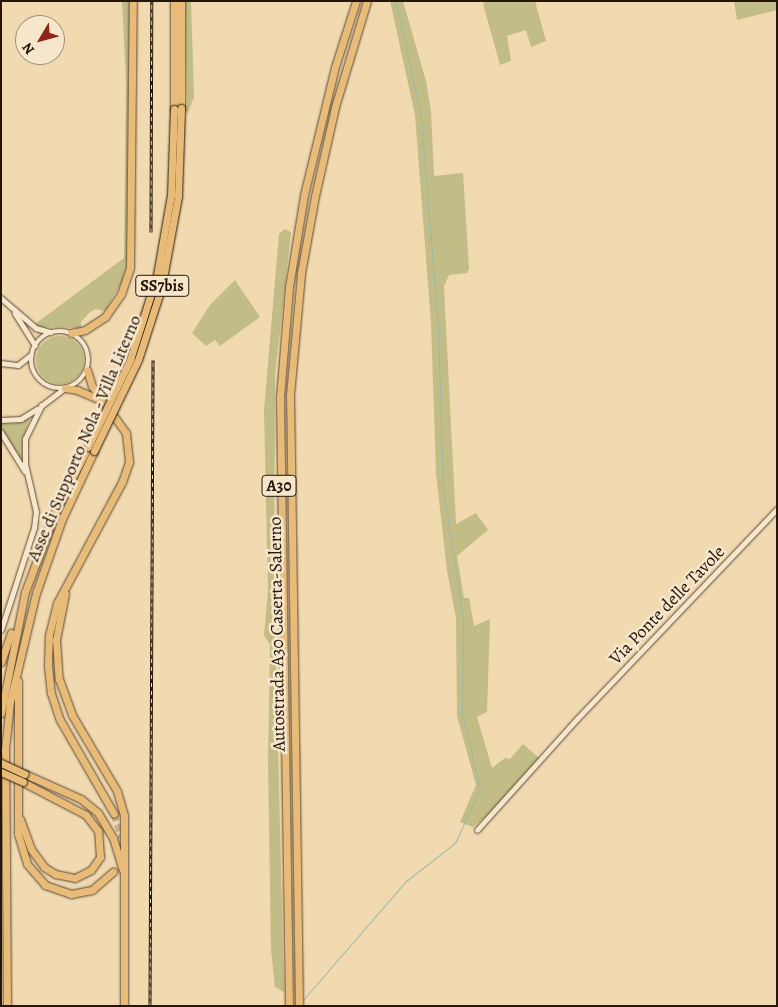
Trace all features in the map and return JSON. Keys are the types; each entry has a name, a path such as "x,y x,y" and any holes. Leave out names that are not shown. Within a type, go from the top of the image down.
{"highway":[{"path":"71,333 85,330 105,317 121,294 130,268 133,1"},
{"name":"Asse di Supporto Nola - Villa Literno","path":"174,1 177,108"},
{"name":"Asse di Supporto Nola - Villa Literno","path":"7,1006 5,750 22,641 62,519 130,360 156,282 171,195 177,108 181,1"},
{"name":"Autostrada A30 Caserta-Salerno","path":"299,1006 290,395 301,273 314,196 339,90 367,1"},
{"name":"Autostrada A30 Caserta-Salerno","path":"289,1006 280,397 289,287 304,196 332,76 355,3"},
{"path":"87,370 88,378 126,433 129,462 57,602 49,635 48,666 51,693 68,738 114,814"},
{"path":"65,388 85,392 103,402"},
{"name":"Asse di Supporto Nola - Villa Literno","path":"1,713 25,592 56,512 91,449"},
{"path":"68,582 56,640 59,679 72,715 121,802 126,836 124,878 124,1006"},
{"path":"1,662 25,592"},
{"path":"22,641 17,705 18,834 23,856 45,885 60,892 78,893 99,886 113,872"},
{"path":"1,763 81,799 98,813 113,838 124,878"},
{"path":"1,772 78,808 94,824 101,849 95,864 83,875 69,878 44,867 26,840 18,810"}],"street":[{"path":"1,298 36,328 52,332 71,333 81,340 88,351 87,370 79,382 65,388 21,419 1,420"},
{"path":"10,305 35,345"},
{"path":"1,363 18,365 31,355 35,345 52,332"},
{"path":"31,355 34,372 40,380 54,388 65,388"},
{"path":"1,630 34,528 36,512 29,480 25,439 41,406"},
{"path":"1,432 29,480"},
{"name":"Via Ponte delle Tavole","path":"477,830 578,719 777,509"}],"shaded area":[{"path":"122,1 130,1 127,263 122,282 105,311 95,309 89,313 81,322 81,328 40,327 35,324 124,258 126,81"},
{"path":"185,1 191,1 194,97 187,115"},
{"path":"390,1 403,1 426,81 431,111 434,176 463,173 469,269 467,273 449,275 444,286 456,524 476,513 488,530 457,556 464,598 469,598 474,626 490,619 487,712 477,717 492,768 505,758 510,759 523,744 539,758 493,811 473,827 460,822 476,785 457,716 456,618 447,571 436,473 431,323 415,115"},
{"path":"486,1 535,1 546,41 531,47 526,30 507,36 511,61 500,65 483,4"},
{"path":"734,1 777,2 777,10 737,20"},
{"path":"285,229 291,232 275,375 274,591 271,603 275,623 284,992 275,987 271,950 268,762 270,645 264,635 268,590 264,410 279,234"},
{"path":"235,280 260,317 220,346 215,340 206,346 192,333 210,305"},
{"path":"60,336 69,338 77,343 82,351 84,360 82,369 77,377 69,382 60,384 51,382 43,377 38,369 36,360 38,351 43,343 51,338"},
{"path":"30,418 22,441 22,462 1,428 1,423 13,424"}],"waterway":[{"path":"302,1001 405,882 455,843 480,789 462,712 463,618 443,489 438,328 421,117 396,1"}],"tunnel":[{"path":"114,814 122,837"}],"railway":[{"path":"151,232 152,1"},
{"path":"150,1006 153,360"}]}
